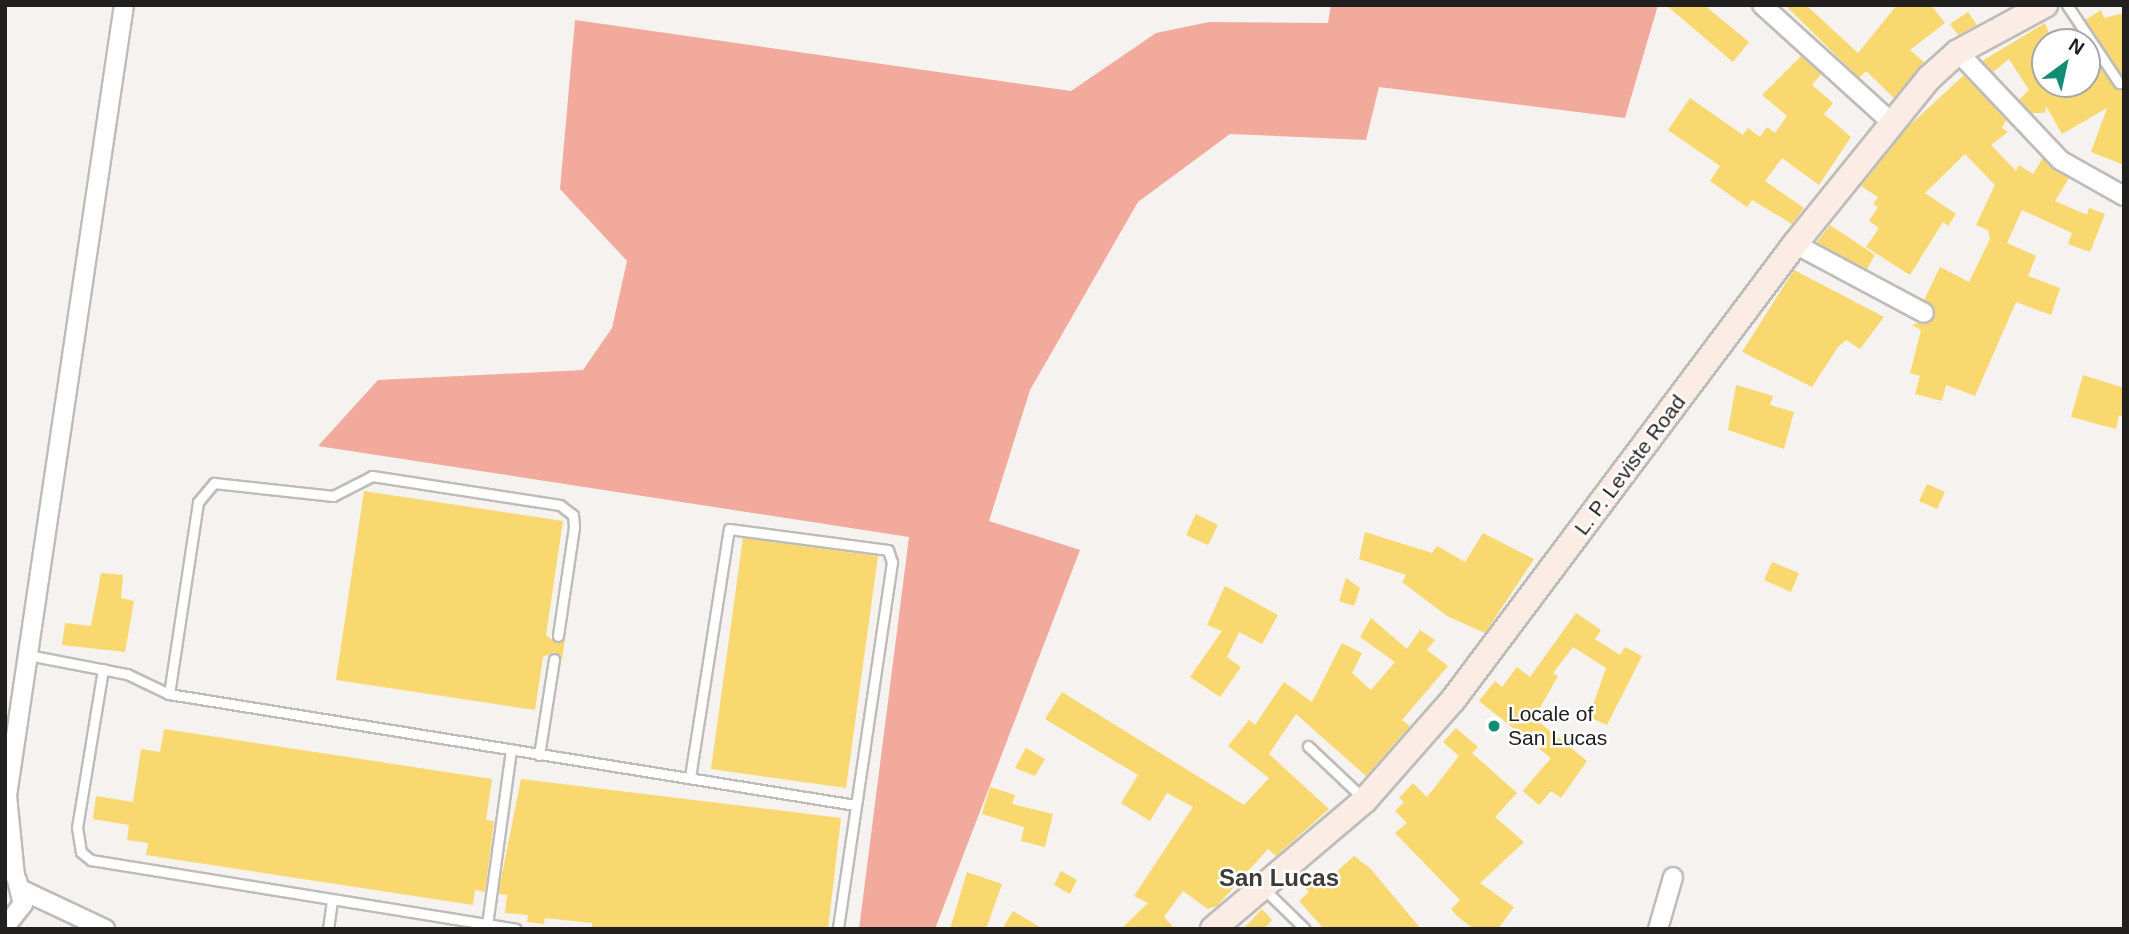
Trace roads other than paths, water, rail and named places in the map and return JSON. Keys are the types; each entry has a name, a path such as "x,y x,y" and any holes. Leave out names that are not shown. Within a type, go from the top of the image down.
{"main road":[{"name":"L. P. Leviste Road","path":"1213,929 1365,800 1453,700 1795,244 1891,122 1958,52 2045,5"}],"street":[{"path":"11,928 20,913 6,798 12,715 28,655 124,5"},
{"path":"1762,5 1891,122"},
{"path":"1958,52 2060,160 2122,191"},
{"path":"1795,244 1924,313"},
{"path":"1658,929 1673,877"},
{"path":"14,878 97,928"}],"lane":[{"path":"2067,5 2119,83"},
{"path":"169,694 198,502 214,483 333,496 372,476 560,505 574,521 558,636"},
{"path":"690,777 729,529 879,546 892,562 838,929"},
{"path":"28,655 103,669 169,694 690,777 710,786 855,805"},
{"path":"539,755 554,659"},
{"path":"103,669 77,827 81,852 106,866 515,929"},
{"path":"1308,746 1365,800"},
{"path":"487,925 511,750"},
{"path":"1263,888 1305,929"},
{"path":"328,929 332,900"}],"place":[{"name":"Locale of San Lucas","path":"1494,726"}],"district":[{"name":"San Lucas","path":"1279,878"}]}
